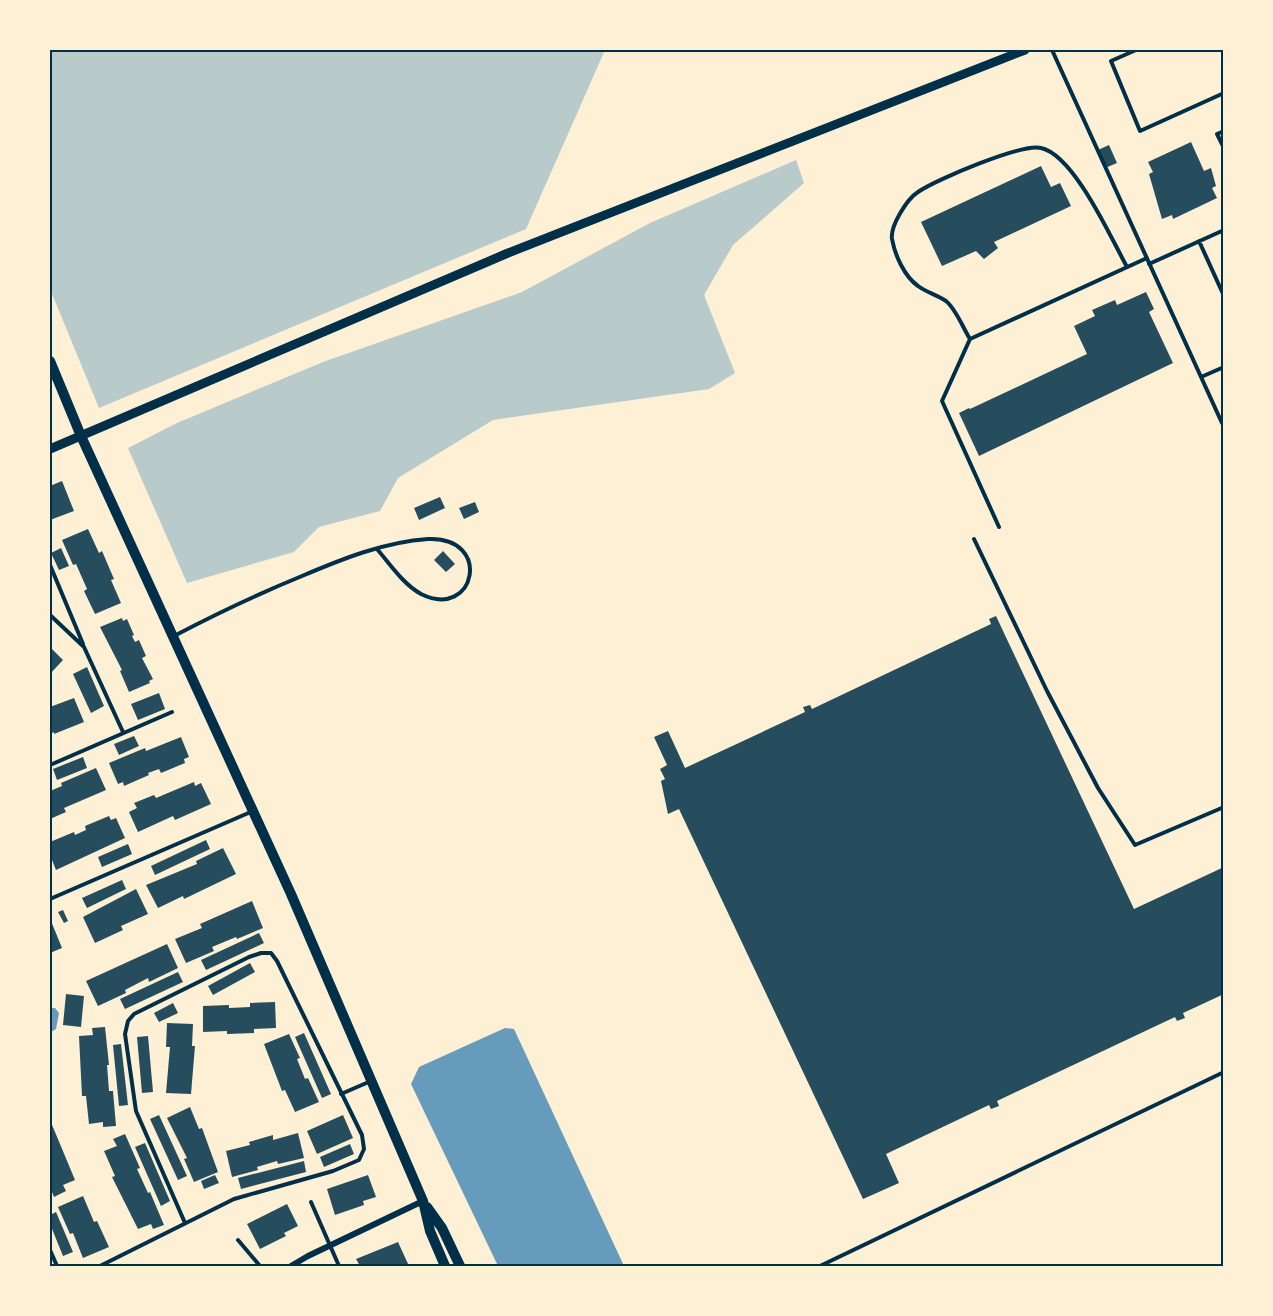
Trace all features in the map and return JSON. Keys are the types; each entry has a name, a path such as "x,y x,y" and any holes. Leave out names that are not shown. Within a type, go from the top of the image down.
{"main road":[{"path":"50,361 81,436 296,905 423,1202 430,1231 445,1266"},
{"path":"423,1202 442,1228 460,1266"}],"street":[{"path":"50,449 508,253 1025,50"},
{"path":"291,1266 330,1245 423,1202"}],"lane":[{"path":"1052,50 1222,423"},
{"path":"1136,50 1111,61 1140,131 1224,93"},
{"path":"1224,131 1217,134 1224,148"},
{"path":"970,339 947,303 916,285 900,264 892,236 900,213 916,193 961,172 1011,151 1040,147 1060,157 1084,189 1126,267"},
{"path":"1149,264 1224,230"},
{"path":"1199,241 1224,296"},
{"path":"999,527 942,401 970,339 1147,258"},
{"path":"1201,377 1224,367"},
{"path":"173,636 249,598 328,565 376,549 406,541 438,539 452,541 461,548 468,559 470,570 468,583 461,593 449,599 435,599 419,593 405,582 376,549"},
{"path":"974,539 1098,788 1135,845 1224,807"},
{"path":"50,565 123,732"},
{"path":"50,615 84,647"},
{"path":"50,765 172,712"},
{"path":"50,899 253,811"},
{"path":"100,1266 234,1199 333,1171 359,1160 364,1149 362,1135 271,953 249,957 134,1014 128,1021 125,1034 135,1111 185,1223"},
{"path":"820,1266 1224,1072"},
{"path":"341,1094 371,1080"},
{"path":"311,1202 339,1266"},
{"path":"238,1240 260,1266"},
{"path":"50,1250 57,1266"}],"shaded area":[{"path":"50,50 605,50 526,229 99,408 50,289"},
{"path":"796,160 804,183 733,245 704,295 735,373 709,389 493,420 398,478 380,511 319,527 294,552 187,583 128,448 177,423 323,362 522,292 650,223"}],"water":[{"path":"55,1008 59,1013 56,1029 51,1032 50,1009"},
{"path":"505,1028 514,1029 624,1266 498,1266 411,1084 419,1067"}],"building":[{"path":"1191,142 1204,171 1211,168 1216,186 1212,188 1217,198 1173,219 1172,215 1162,219 1149,174 1153,172 1148,162"},
{"path":"1109,145 1117,163 1105,168 1098,150"},
{"path":"1041,166 1051,187 1060,183 1071,206 994,242 998,248 984,259 976,251 942,266 921,222"},
{"path":"1146,292 1154,309 1149,312 1173,363 979,456 959,413 1087,354 1074,326 1095,316 1092,310 1115,300 1117,305"},
{"path":"62,481 74,511 50,520 50,486"},
{"path":"440,497 445,508 419,520 414,508"},
{"path":"475,502 479,512 464,519 459,508"},
{"path":"88,529 99,553 102,551 121,603 95,614 84,591 87,589 76,564 73,565 62,540"},
{"path":"61,548 69,566 59,570 51,553"},
{"path":"443,551 455,564 446,572 434,560"},
{"path":"996,616 1134,909 1224,867 1224,994 1183,1013 1185,1018 1177,1021 1175,1017 997,1101 999,1106 991,1109 989,1105 886,1154 899,1183 863,1199 679,809 668,814 661,781 665,779 660,769 667,765 654,737 668,731 685,768 805,712 803,707 810,705 812,709 991,624 989,619"},
{"path":"122,618 123,621 127,619 135,642 139,640 146,656 142,658 153,679 149,681 150,683 129,692 120,671 122,670 100,627"},
{"path":"50,647 63,660 50,674"},
{"path":"87,667 104,706 91,713 73,674"},
{"path":"159,693 165,709 138,720 131,704"},
{"path":"74,698 84,722 50,734 50,707"},
{"path":"134,736 139,746 119,755 114,744"},
{"path":"181,737 189,757 184,759 185,763 161,773 159,769 148,773 149,775 124,786 123,782 118,784 109,763 145,748 146,751"},
{"path":"83,757 87,768 57,780 53,769"},
{"path":"96,768 106,790 64,808 66,812 50,819 50,791 62,786 61,783"},
{"path":"194,782 195,786 201,783 211,804 175,820 173,816 138,832 129,812 137,808 134,803 154,795 156,798"},
{"path":"109,816 111,820 116,818 125,838 56,870 50,855 52,846 50,842 74,832 75,835 86,830 85,826"},
{"path":"206,840 210,849 155,875 151,866"},
{"path":"128,844 132,854 102,867 98,857"},
{"path":"223,848 236,874 184,899 183,896 158,908 146,885 197,864 196,861"},
{"path":"122,880 126,889 87,908 82,898"},
{"path":"136,889 148,914 121,926 123,930 95,943 83,917"},
{"path":"252,901 263,928 212,947 214,951 186,963 175,939 202,928 200,924"},
{"path":"63,910 68,921 64,923 58,912"},
{"path":"50,922 62,948 50,953"},
{"path":"259,933 264,943 206,970 201,960"},
{"path":"167,944 178,968 149,982 148,978 125,990 126,993 98,1006 86,981"},
{"path":"250,963 255,972 213,995 208,986"},
{"path":"178,972 183,982 125,1009 120,999"},
{"path":"66,994 84,996 81,1027 63,1025"},
{"path":"275,1002 276,1028 254,1029 254,1033 203,1032 203,1006 250,1007 250,1003"},
{"path":"173,1003 178,1013 159,1022 154,1013"},
{"path":"167,1023 193,1024 192,1046 195,1046 191,1094 166,1093 170,1047 166,1047"},
{"path":"105,1027 109,1091 113,1091 116,1126 103,1127 103,1122 89,1124 86,1096 82,1096 79,1036 93,1035 92,1028"},
{"path":"304,1033 331,1094 322,1098 295,1037"},
{"path":"289,1034 300,1058 297,1059 305,1079 308,1078 319,1102 295,1112 285,1090 282,1091 264,1044"},
{"path":"148,1036 153,1092 142,1093 137,1037"},
{"path":"121,1044 128,1105 119,1106 113,1045"},
{"path":"190,1107 199,1129 202,1128 218,1172 194,1182 184,1159 187,1158 167,1118"},
{"path":"159,1115 187,1176 178,1180 150,1119"},
{"path":"343,1115 353,1138 317,1154 307,1131"},
{"path":"50,1120 75,1180 63,1185 66,1191 54,1197 50,1187"},
{"path":"298,1133 304,1158 278,1164 277,1161 257,1167 258,1170 232,1177 226,1151 250,1145 249,1142 273,1135 273,1140"},
{"path":"125,1134 140,1168 137,1169 164,1225 153,1229 151,1224 138,1229 112,1177 115,1176 104,1151 117,1146 113,1139"},
{"path":"145,1143 170,1201 161,1206 135,1147"},
{"path":"350,1144 354,1154 324,1167 320,1157"},
{"path":"304,1161 306,1172 241,1189 238,1178"},
{"path":"215,1175 219,1183 204,1189 201,1181"},
{"path":"368,1175 376,1197 363,1201 364,1205 335,1215 327,1189"},
{"path":"83,1196 94,1222 97,1221 109,1247 83,1258 73,1233 70,1234 58,1207"},
{"path":"287,1204 298,1226 284,1233 286,1236 260,1249 247,1224"},
{"path":"56,1212 73,1252 63,1256 50,1224 50,1215"},
{"path":"398,1242 409,1266 360,1266 356,1259"}]}
